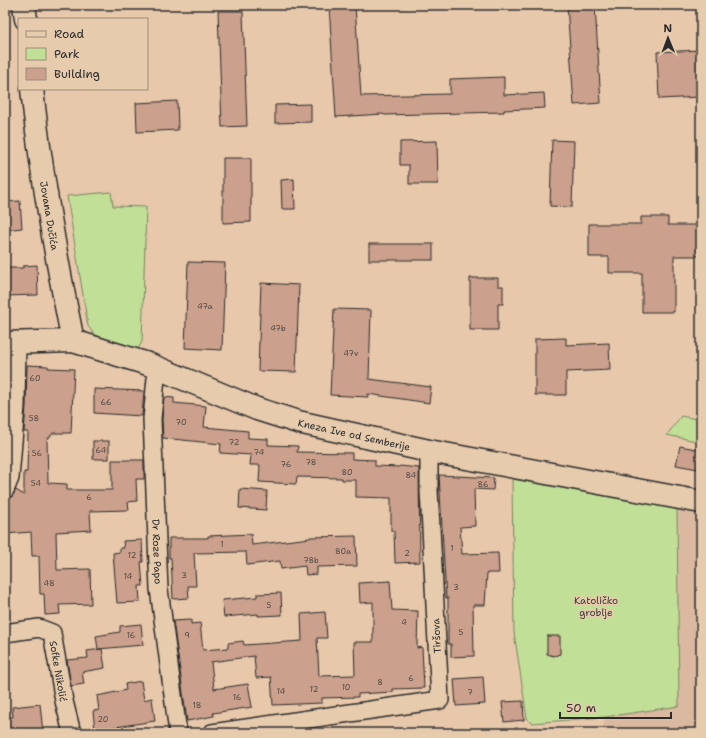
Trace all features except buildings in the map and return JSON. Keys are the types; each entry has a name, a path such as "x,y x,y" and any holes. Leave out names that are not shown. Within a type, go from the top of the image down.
{"street":[{"path":"24,5 26,18"},
{"name":"Jovana Dučića","path":"32,90 54,244 73,341"},
{"name":"Kneza Ive od Semberije","path":"5,490 10,478 16,406 11,343 73,341 148,364 257,409 298,422 428,451 701,502"},
{"name":"Dr Roze Papo","path":"157,368 152,419 159,589 178,733"},
{"name":"Tiršova","path":"212,733 320,725 440,700 428,451"},
{"name":"Sofke Nikolić","path":"5,633 39,628 52,634 64,701 72,733"}],"shaded area":[{"path":"677,509 701,513 701,733 602,733 605,717 679,706"}],"green space":[{"path":"111,192 113,206 146,207 142,342 138,349 98,336 93,333 88,326 67,196"},
{"path":"681,416 701,420 701,442 667,435"},
{"name":"Katoličko groblje","path":"512,479 677,509 679,706 605,717 532,723 527,718 514,632"}]}
